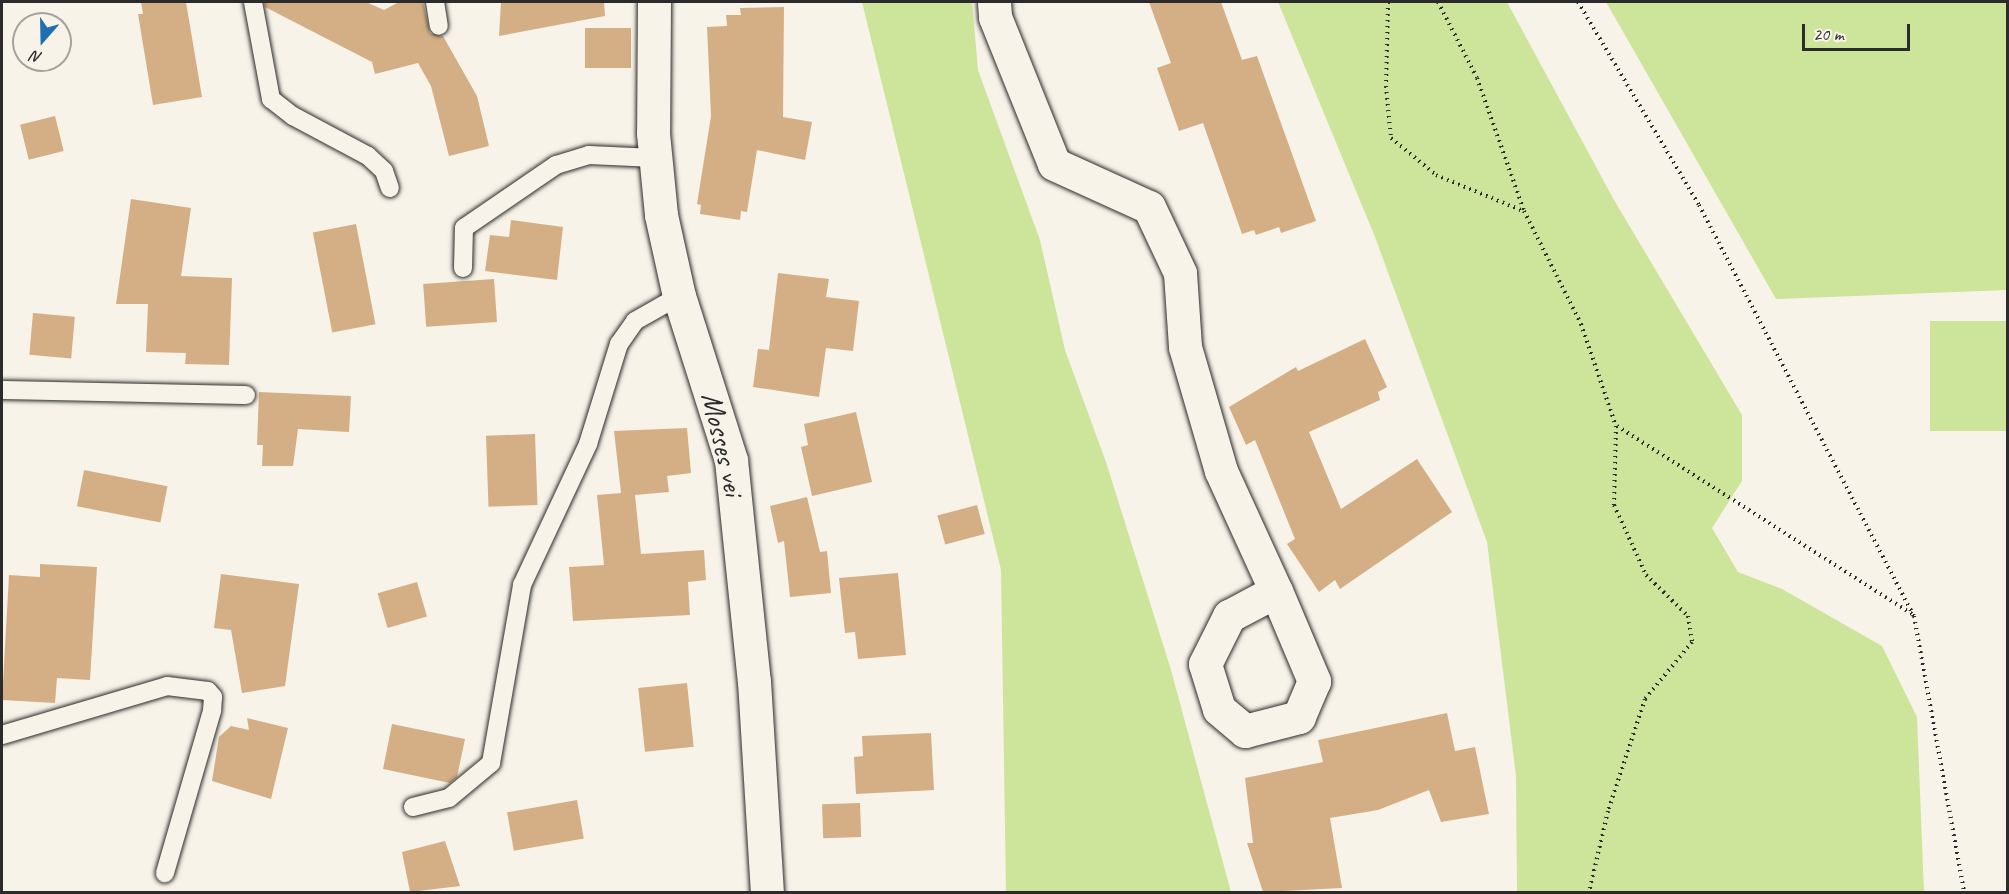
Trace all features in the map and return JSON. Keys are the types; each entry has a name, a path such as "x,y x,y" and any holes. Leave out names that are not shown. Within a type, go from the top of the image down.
{"street":[{"name":"Mosses vei","path":"654,2 655,158 661,215 679,296 731,460 741,531 767,892"},
{"path":"994,2 995,17 1054,164 1149,207 1180,273 1185,347 1221,471 1276,591"}],"lane":[{"path":"253,2 271,99 293,116 368,156 379,165 390,188"},
{"path":"435,2 439,26"},
{"path":"463,268 464,228 556,165 589,155 655,158"},
{"path":"413,807 449,798 491,763 522,585 588,444 619,344 635,321 679,296"},
{"path":"2,390 246,395"},
{"path":"2,735 167,686 208,691 213,697 212,711 165,873"}],"path":[{"path":"1388,2 1386,86 1391,138 1436,175 1524,211"},
{"path":"1438,2 1477,78 1524,211 1581,324 1616,426 1614,505 1646,575 1688,616 1692,642 1645,699 1608,811 1589,892"},
{"path":"1578,2 1699,205 1914,616 1964,892"},
{"path":"1616,426 1914,616"}],"green space":[{"path":"862,2 972,2 978,70 1040,240 1065,350 1106,462 1171,670 1231,892 1006,892 1001,570"},
{"path":"1278,2 1507,2 1614,200 1742,415 1742,481 1712,528 1738,572 1782,589 1882,646 1917,717 1924,892 1517,892 1516,776 1487,542 1375,237"},
{"path":"1606,2 2007,2 2007,290 1776,299"},
{"path":"1930,321 2007,321 2007,431 1930,431"}],"building":[{"path":"141,2 186,2 202,97 153,105 138,14 143,14"},
{"path":"264,2 366,2 384,10 399,2 423,2 430,33 443,36 477,96 489,146 449,156 431,86 418,63 375,74 372,62 265,7"},
{"path":"501,2 604,2 605,16 499,36"},
{"path":"1149,2 1221,2 1242,60 1257,56 1316,221 1281,233 1279,227 1256,235 1254,230 1242,234 1203,123 1179,131 1157,68 1171,63"},
{"path":"784,7 783,117 812,122 805,160 757,150 747,212 741,211 740,220 700,214 701,205 697,204 711,116 707,27 727,26 726,15 741,15 740,8"},
{"path":"585,28 631,28 631,68 585,68"},
{"path":"55,116 64,151 29,160 20,125"},
{"path":"131,199 191,208 181,276 232,278 229,365 185,364 186,353 146,352 148,304 116,304"},
{"path":"511,220 563,227 557,280 485,271 490,235 509,237"},
{"path":"356,224 375,324 332,333 313,232"},
{"path":"778,273 829,279 826,297 859,301 853,351 826,348 819,397 753,387 758,349 769,350"},
{"path":"494,279 497,322 426,327 423,284"},
{"path":"33,313 75,317 71,359 29,355"},
{"path":"1365,339 1387,387 1378,392 1380,400 1309,432 1341,509 1417,459 1452,512 1340,589 1335,580 1319,592 1287,544 1295,539 1255,440 1246,445 1229,407 1296,367 1298,371"},
{"path":"259,392 351,396 349,432 298,429 293,466 262,466 263,445 257,445"},
{"path":"856,412 872,482 812,496 801,447 808,445 804,424"},
{"path":"687,428 691,473 667,476 669,492 635,495 641,554 704,550 706,580 688,582 690,615 573,621 569,567 604,565 597,495 621,493 614,431"},
{"path":"535,434 537,505 489,507 486,436"},
{"path":"84,470 167,486 160,523 77,506"},
{"path":"807,497 820,552 827,551 831,593 790,597 784,541 778,543 770,506"},
{"path":"977,505 985,534 945,545 937,516"},
{"path":"40,564 97,567 90,680 57,678 55,703 2,700 9,575 40,577"},
{"path":"898,573 906,655 858,659 855,632 845,633 839,578"},
{"path":"221,574 299,584 285,686 242,693 231,630 214,628"},
{"path":"417,582 427,617 388,628 378,593"},
{"path":"687,683 694,747 645,752 638,688"},
{"path":"1447,713 1455,751 1475,747 1489,814 1441,822 1429,790 1378,810 1330,818 1342,888 1263,892 1247,843 1253,843 1245,778 1323,762 1318,740"},
{"path":"247,718 288,728 271,799 212,781 219,737 231,726 249,730"},
{"path":"392,724 465,739 457,777 450,783 383,769"},
{"path":"931,733 934,790 856,794 854,757 863,756 862,736"},
{"path":"577,800 584,838 514,851 507,812"},
{"path":"860,803 861,837 823,838 822,804"},
{"path":"445,841 460,886 410,892 402,852"}]}
